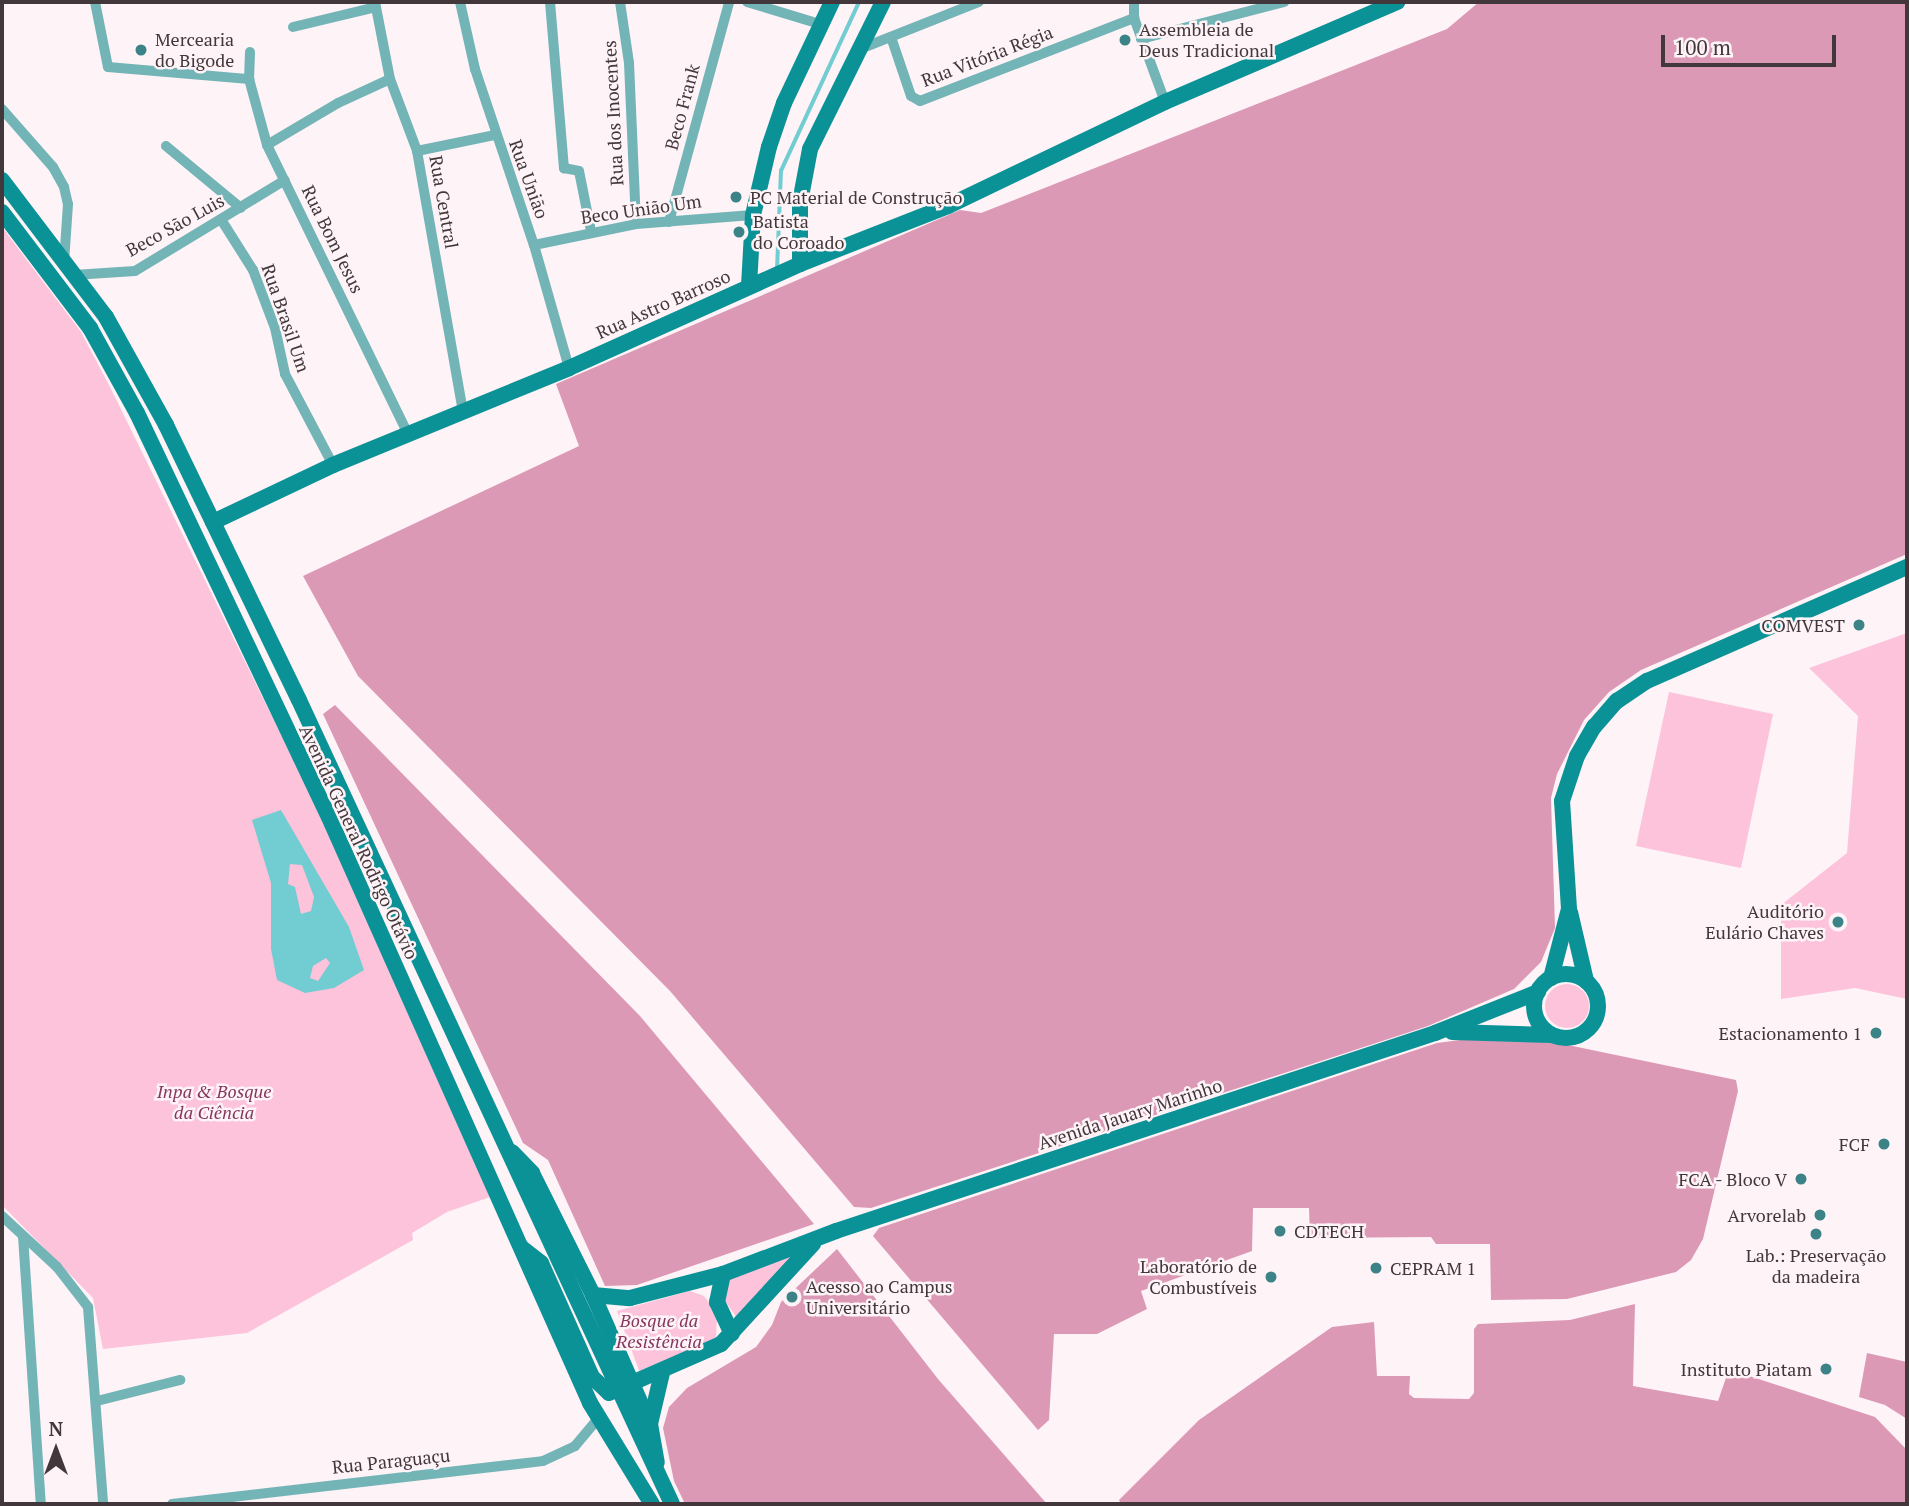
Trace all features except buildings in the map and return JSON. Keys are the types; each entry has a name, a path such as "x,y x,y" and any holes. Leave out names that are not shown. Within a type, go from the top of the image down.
{"street":[{"path":"95,2 108,67 249,79"},
{"name":"Rua União","path":"460,2 495,135 534,245 569,368"},
{"path":"550,2 564,168 579,171 591,231"},
{"name":"Rua dos Inocentes","path":"620,2 629,63 636,224"},
{"name":"Beco Frank","path":"669,222 729,2"},
{"path":"747,2 762,3 820,24"},
{"path":"750,286 753,215 784,103 832,2"},
{"path":"800,264 800,202 810,149 883,2"},
{"path":"857,50 979,2"},
{"path":"1134,2 1134,19 1165,102"},
{"path":"1243,13 1247,2"},
{"path":"1141,39 1284,2"},
{"name":"Rua Astro Barroso","path":"213,522 333,465 569,368 800,264 947,206 1165,102 1397,2"},
{"path":"293,27 376,4"},
{"name":"Rua Central","path":"376,4 390,79 417,151 463,413"},
{"name":"Rua Vitória Régia","path":"891,37 911,96 920,101 1134,19"},
{"name":"Rua Bom Jesus","path":"250,52 249,79 267,145 408,434"},
{"path":"267,145 338,103 390,79"},
{"path":"2,109 52,167 64,187 68,204 69,269"},
{"path":"417,151 495,135"},
{"path":"166,146 242,208"},
{"name":"Avenida General Rodrigo Otávio","path":"2,180 69,269 137,369 213,522 503,1145 626,1388 650,1424 660,1482"},
{"name":"Beco São Luis","path":"69,269 135,271 222,222 285,180"},
{"name":"Avenida General Rodrigo Otávio","path":"2,212 90,328 137,414 332,824 598,1419 652,1504"},
{"name":"Beco União Um","path":"534,245 591,231 636,224 753,215"},
{"name":"Rua Brasil Um","path":"222,222 253,270 275,328 285,374 333,465"},
{"path":"1569,909 1551,978 1538,992 1538,1021 1552,1035 1582,1034 1595,1020 1596,995 1587,981 1569,909 1562,801 1577,756 1618,701 1647,681 1907,566"},
{"path":"1551,978 1569,975 1587,981"},
{"name":"Avenida Jauary Marinho","path":"593,1295 630,1298 723,1274 836,1231 1435,1033 1538,992"},
{"name":"Avenida Jauary Marinho","path":"1435,1033 1499,1030 1552,1035"},
{"name":"Avenida General Rodrigo Otávio","path":"503,1145 532,1173 593,1295 660,1482 672,1504"},
{"path":"2,1216 57,1267 88,1307 103,1504"},
{"name":"Avenida Jauary Marinho","path":"626,1388 709,1352 732,1334 799,1255 836,1231"},
{"path":"23,1236 41,1504"},
{"path":"520,1247 547,1273 599,1388 626,1388"},
{"path":"718,1302 723,1274"},
{"path":"695,1282 718,1302 732,1334"},
{"path":"650,1424 662,1373"},
{"path":"97,1401 180,1380"},
{"name":"Rua Paraguaçu","path":"172,1504 543,1461 575,1446 598,1419"}],"green space":[{"name":"Inpa & Bosque da Ciência","path":"2,227 81,332 110,387 314,802 454,1108 490,1197 447,1212 412,1233 413,1240 247,1333 103,1349 93,1298 2,1205"},
{"path":"1907,633 1907,999 1855,988 1781,999 1781,905 1847,853 1858,716 1809,668"},
{"path":"1669,692 1773,714 1741,868 1636,846"},
{"path":"1567,984 1576,985 1583,990 1588,997 1588,1015 1583,1022 1576,1027 1567,1028 1558,1027 1551,1022 1546,1015 1545,1006 1546,997 1551,990 1558,985"},
{"name":"Bosque da Resistência","path":"790,1254 792,1258 737,1318 725,1301 730,1274"},
{"name":"Bosque da Resistência","path":"690,1291 704,1296 717,1314 716,1341 640,1373 617,1311"}],"shaded area":[{"path":"1479,2 1907,2 1907,554 1641,670 1609,692 1584,720 1557,774 1551,798 1555,928 1541,962 1514,989 1428,1026 871,1208 854,1207 670,991 358,676 303,576 579,446 556,384 960,210 981,213 1447,29"},
{"path":"335,705 640,1016 814,1224 637,1285 605,1286 548,1160 523,1143 323,714"},
{"path":"1483,1037 1563,1044 1736,1080 1738,1091 1703,1239 1691,1260 1676,1272 1567,1299 1491,1300 1490,1244 1436,1244 1431,1237 1310,1238 1309,1208 1253,1208 1252,1251 1141,1291 1147,1309 1097,1334 1054,1334 1049,1420 1038,1430 873,1236 879,1228 1437,1043"},
{"path":"837,1249 938,1379 1047,1504 685,1504 674,1481 663,1428 669,1407 687,1388 756,1347 772,1325 781,1302"},
{"path":"1635,1304 1633,1386 1718,1401 1727,1375 1737,1372 1875,1417 1907,1450 1907,1504 1121,1504 1119,1500 1199,1420 1332,1327 1374,1322 1377,1376 1410,1376 1409,1394 1414,1398 1469,1399 1474,1393 1474,1329 1478,1324 1570,1320"},
{"path":"1867,1353 1907,1362 1907,1419 1885,1405 1859,1397"}],"water":[{"path":"281,810 349,927 364,970 334,988 305,993 277,980 271,949 271,883 252,820","holes":["290,864 302,865 314,897 311,911 301,914 295,887 288,884","326,958 330,963 318,981 310,978 313,966"]}],"waterway":[{"path":"777,270 781,171 859,2"}],"place":[{"name":"Assembleia de Deus Tradicional","path":"1125,40"},
{"name":"Mercearia do Bigode","path":"141,50"},
{"name":"PC Material de Construção","path":"736,197"},
{"name":"Batista do Coroado","path":"739,232"},
{"name":"COMVEST","path":"1859,625"},
{"name":"Auditório Eulário Chaves","path":"1838,922"},
{"name":"Estacionamento 1","path":"1876,1033"},
{"name":"FCF","path":"1884,1144"},
{"name":"FCA - Bloco V","path":"1801,1179"},
{"name":"Arvorelab","path":"1820,1215"},
{"name":"CDTECH","path":"1280,1231"},
{"name":"Lab.: Preservação da madeira","path":"1816,1234"},
{"name":"CEPRAM 1","path":"1376,1268"},
{"name":"Laboratório de Combustíveis","path":"1271,1277"},
{"name":"Acesso ao Campus Universitário","path":"792,1297"},
{"name":"Instituto Piatam","path":"1826,1369"}]}
